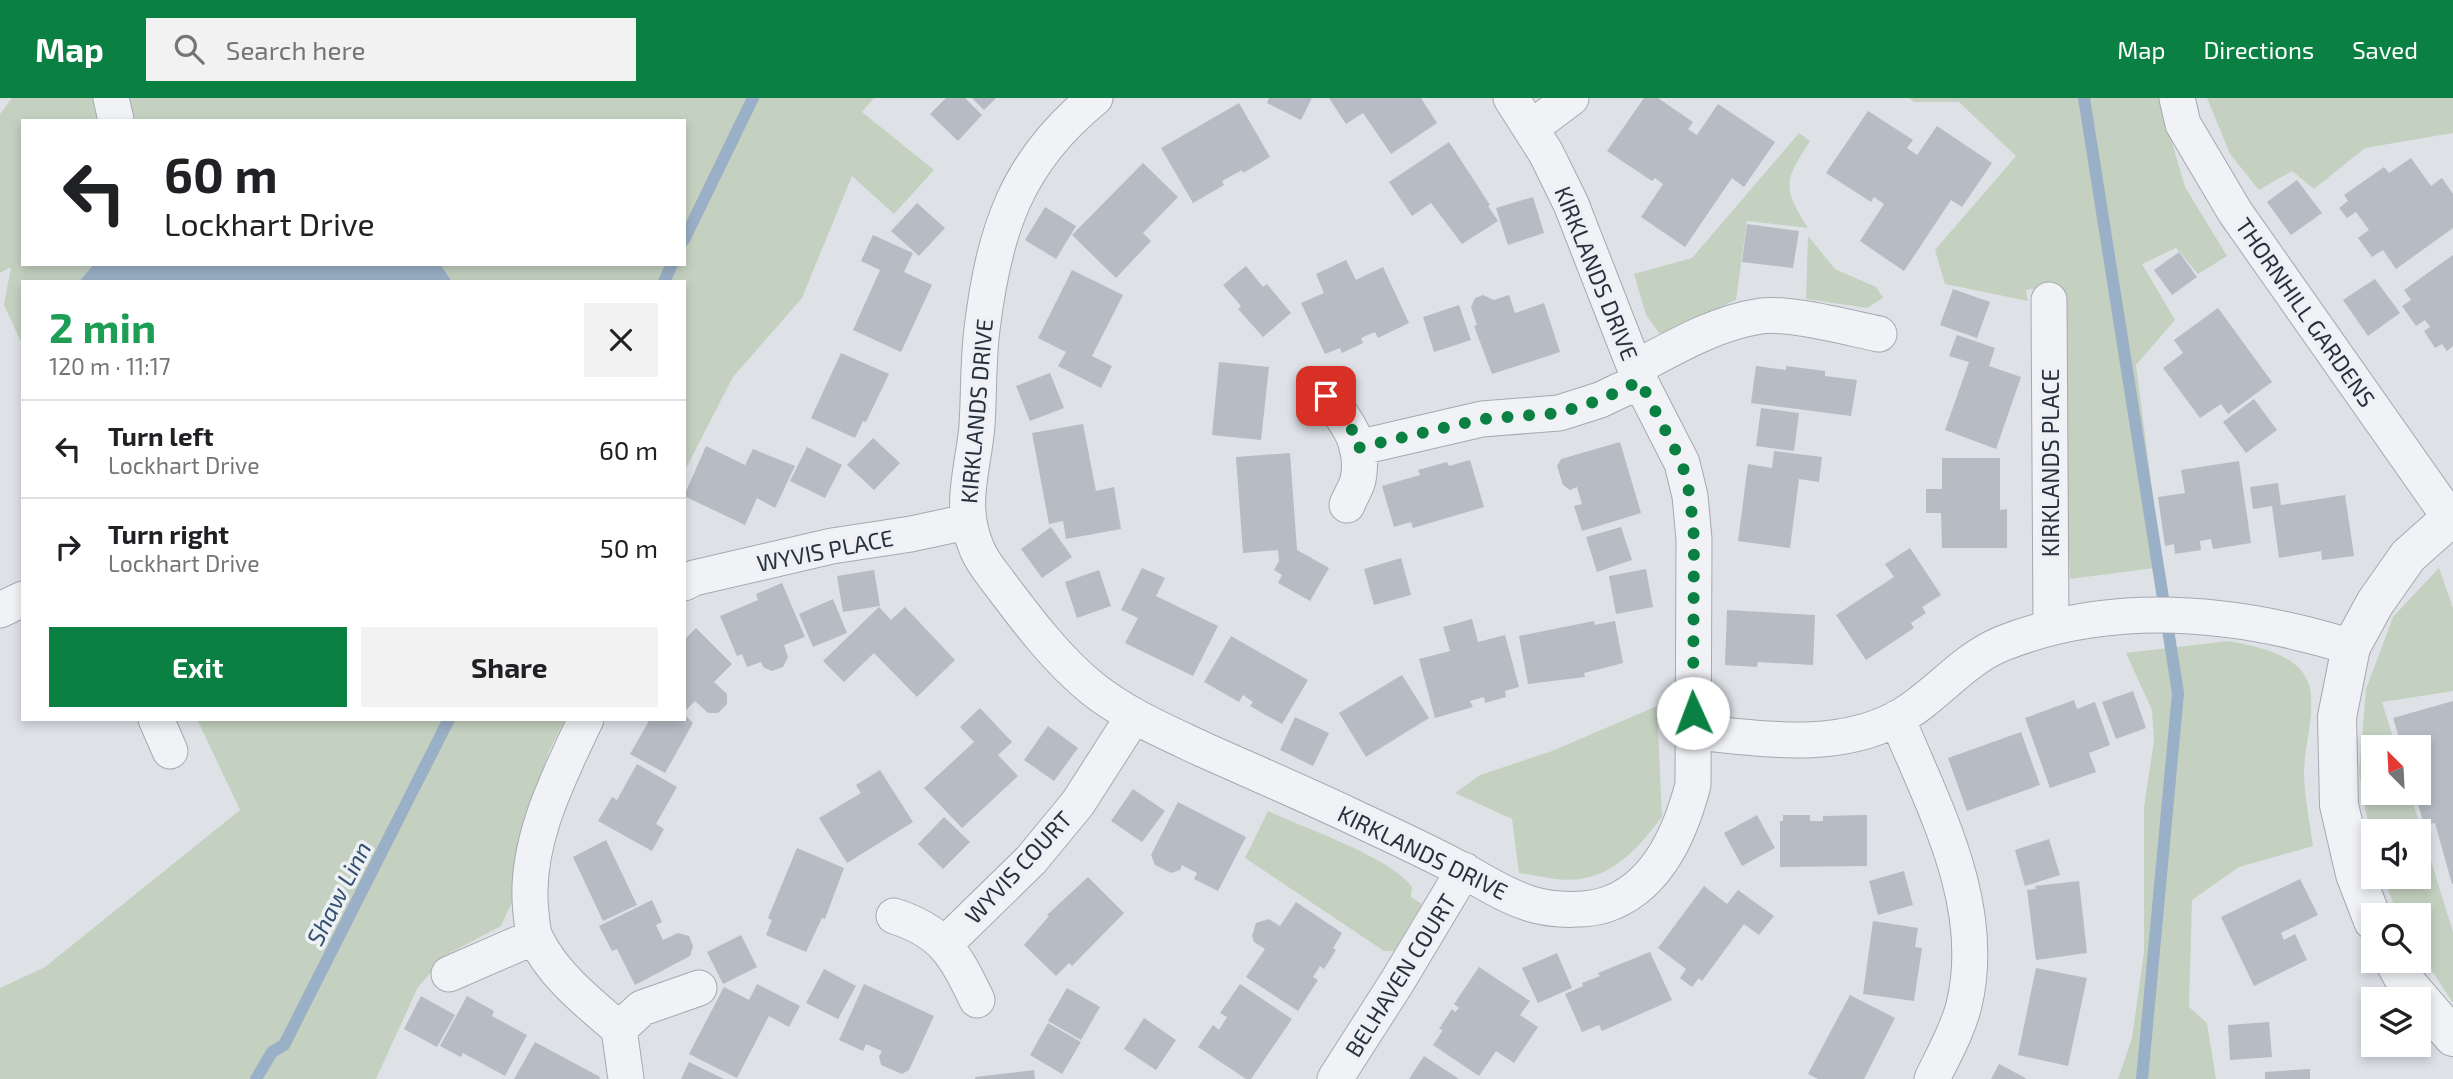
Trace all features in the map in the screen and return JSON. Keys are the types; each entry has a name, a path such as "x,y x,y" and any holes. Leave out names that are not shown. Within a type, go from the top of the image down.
{"street":[{"name":"KIRKLANDS DRIVE","path":"1095,98 1075,114 1034,159 1011,203 993,258 978,362 977,425 966,496 967,522 978,553 1045,640 1091,687 1133,717 1464,870 1494,889 1533,905 1578,909 1613,903 1642,884 1667,853 1684,821 1693,785 1694,538 1690,496 1682,463 1638,375 1571,204 1531,128 1511,98"},
{"path":"1531,128 1571,98"},
{"name":"THORNHILL GARDENS","path":"2177,98 2183,124 2235,212 2452,517"},
{"name":"KIRKLANDS PLACE","path":"2049,300 2051,626"},
{"path":"1357,448 1482,419 1559,413 1600,400 1712,328 1763,316 1815,321 1879,334"},
{"path":"1326,396 1350,423 1357,448 1358,480 1347,505"},
{"path":"2366,903 2355,874 2339,804 2337,717 2351,647 2375,603 2408,556 2452,517"},
{"name":"WYVIS PLACE","path":"686,582 832,546 967,522"},
{"path":"0,610 21,600"},
{"path":"1693,732 1814,741 1847,736 1897,718 1976,659 1998,646 2051,626 2117,617 2191,615 2245,620 2299,631 2351,647"},
{"name":"WYVIS COURT","path":"946,944 1031,860 1078,803 1133,717"},
{"path":"1897,718 1948,843 1970,927 1971,970 1964,1008 1932,1079"},
{"path":"157,721 170,751"},
{"path":"585,721 545,814 532,859 529,899 534,937 549,961 585,1000 619,1029 626,1079"},
{"name":"BELHAVEN COURT","path":"1335,1079 1464,870"},
{"name":"WYVIS COURT","path":"894,916 919,924 946,944 977,1000"},
{"path":"449,974 534,937"},
{"path":"2401,973 2453,1037"},
{"path":"619,1029 642,1008 699,988"}],"green space":[{"path":"12,98 874,98 862,112 934,170 894,214 852,176 802,298 733,377 686,468 686,280 21,280 21,342 4,305 11,267 0,273 0,114"},
{"path":"1909,98 2159,98 2185,187 2227,256 2198,274 2176,248 2142,264 2175,320 2136,365 2162,567 2070,579 2060,306 2056,285 2026,290 2028,301 1945,284 1935,250 2016,156 1959,102 1914,102"},
{"path":"2207,98 2453,98 2453,133 2365,148 2314,189 2292,171 2259,190 2230,154"},
{"path":"1799,133 1810,141 1791,175 1790,193 1808,228 1747,221 1736,300 1687,326 1659,333 1646,315 1634,274 1692,258"},
{"path":"1808,236 1835,269 1876,287 1883,298 1867,308 1806,299"},
{"path":"2439,568 2453,608 2453,691 2382,702 2392,735 2362,735 2366,689 2393,617"},
{"path":"2228,641 2280,655 2302,671 2308,682 2311,705 2304,780 2313,846 2239,867 2192,900 2189,1007 2207,1023 2216,1079 2118,1079 2132,1038 2144,952 2144,807 2154,741 2152,710 2126,653"},
{"path":"1657,706 1662,817 1637,847 1605,871 1573,880 1519,873 1512,819 1455,793 1480,775 1552,751"},
{"path":"198,721 564,721 549,751 519,843 513,900 501,926 448,954 418,987 376,1079 0,1079 0,988 45,967 240,810"},
{"path":"2361,749 2361,784 2359,773"},
{"path":"2365,805 2414,805 2418,819 2367,819"},
{"path":"1268,811 1367,854 1401,876 1412,887 1411,897 1422,904 1394,951 1384,951 1245,858"},
{"path":"2431,861 2453,932 2453,1003 2431,969 2431,903 2393,903 2388,889 2431,889"}],"water":[{"path":"92,266 441,266 451,280 81,280"}],"building":[{"path":"946,98 965,98 982,115 958,141 930,114"},
{"path":"972,98 996,98 984,110"},
{"path":"1269,98 1312,98 1301,120 1267,103"},
{"path":"1329,98 1421,98 1437,123 1391,154 1363,113 1346,124"},
{"path":"1644,98 1658,98 1693,122 1688,129 1697,135 1718,104 1775,142 1744,187 1732,178 1685,247 1641,217 1663,184 1655,178 1652,181 1607,151"},
{"path":"1239,103 1270,157 1243,173 1242,170 1222,181 1224,185 1193,203 1161,148"},
{"path":"1868,111 1913,140 1907,148 1917,155 1937,126 1992,163 1962,207 1951,200 1904,271 1860,241 1884,204 1874,197 1871,202 1826,173"},
{"path":"1449,142 1498,221 1462,244 1431,203 1412,216 1389,182"},
{"path":"2411,158 2431,186 2442,178 2453,194 2453,228 2396,269 2383,250 2372,257 2358,238 2369,230 2356,212 2347,218 2339,208 2348,201 2344,195 2384,167 2389,173"},
{"path":"1143,163 1178,197 1143,233 1151,241 1116,278 1072,235"},
{"path":"2297,180 2322,213 2291,235 2267,202"},
{"path":"1533,197 1544,233 1508,245 1496,208"},
{"path":"917,203 945,228 919,256 891,231"},
{"path":"1045,207 1076,226 1056,259 1025,240"},
{"path":"1747,224 1799,231 1793,268 1742,262"},
{"path":"873,235 913,253 904,272 932,285 901,352 853,330 880,270 861,261"},
{"path":"2179,252 2197,277 2172,295 2154,270"},
{"path":"2453,255 2453,346 2447,351 2442,344 2435,348 2424,331 2430,327 2425,320 2416,326 2402,306 2411,300 2404,290"},
{"path":"1346,260 1356,280 1383,267 1409,323 1378,338 1375,332 1361,338 1363,343 1342,353 1340,348 1325,354 1301,303 1324,293 1316,274"},
{"path":"1246,266 1263,287 1267,284 1291,313 1263,337 1238,309 1241,306 1223,285"},
{"path":"1072,270 1123,295 1092,356 1112,366 1101,388 1058,366 1066,352 1038,338"},
{"path":"2375,279 2400,313 2368,336 2343,300"},
{"path":"1953,289 1990,302 1977,338 1940,325"},
{"path":"1483,295 1494,300 1509,295 1515,313 1544,303 1560,352 1492,374 1474,326 1477,325 1471,307 1475,298"},
{"path":"1459,305 1471,340 1434,352 1423,317"},
{"path":"2218,308 2272,382 2228,414 2221,404 2200,418 2163,368 2183,353 2174,340"},
{"path":"1957,335 1995,348 1989,366 2021,377 1996,449 1945,430 1969,362 1949,356"},
{"path":"841,353 889,374 866,422 863,421 855,438 811,418"},
{"path":"1219,362 1269,367 1261,440 1212,435"},
{"path":"1756,366 1786,370 1786,366 1825,371 1825,376 1857,380 1851,416 1751,403"},
{"path":"1050,373 1064,408 1030,421 1016,386"},
{"path":"2254,399 2277,430 2246,453 2223,422"},
{"path":"1761,408 1799,413 1794,451 1756,446"},
{"path":"1083,424 1096,491 1114,487 1121,529 1066,539 1063,521 1049,524 1032,433"},
{"path":"873,438 900,463 874,490 847,465"},
{"path":"1620,442 1641,513 1582,531 1574,506 1582,504 1577,487 1570,490 1563,485 1557,466 1561,459"},
{"path":"706,446 745,465 753,449 795,466 775,508 757,498 745,525 686,497"},
{"path":"807,447 842,465 825,498 790,481"},
{"path":"1774,451 1822,457 1819,482 1799,479 1790,548 1738,541 1748,464 1772,468"},
{"path":"1290,453 1297,550 1329,568 1310,601 1278,583 1282,575 1274,570 1279,561 1278,550 1243,553 1236,457"},
{"path":"1942,458 2000,458 2000,510 2007,509 2007,548 1942,548 1941,513 1926,513 1926,489 1942,489"},
{"path":"1470,460 1484,507 1413,528 1411,522 1394,527 1382,486 1420,475 1418,470 1447,462 1449,466"},
{"path":"2239,461 2251,543 2213,549 2211,539 2200,541 2201,550 2175,554 2174,544 2165,546 2158,497 2185,493 2181,470"},
{"path":"2278,483 2281,505 2345,495 2354,556 2322,560 2321,551 2279,558 2272,506 2253,509 2250,487"},
{"path":"1051,527 1072,557 1042,578 1021,549"},
{"path":"1621,527 1632,560 1597,572 1586,537"},
{"path":"1910,548 1941,595 1922,607 1926,613 1911,623 1914,628 1866,660 1836,615 1894,577 1885,564"},
{"path":"1401,558 1411,595 1374,605 1364,569"},
{"path":"1142,568 1165,578 1156,596 1218,626 1193,676 1125,643 1138,618 1121,610"},
{"path":"1646,569 1653,607 1616,614 1609,576"},
{"path":"874,570 880,606 843,612 837,576"},
{"path":"1099,570 1111,606 1077,618 1065,582"},
{"path":"782,583 805,637 784,645 788,657 783,667 772,671 763,667 761,662 747,667 742,654 737,656 720,616 758,600 756,594"},
{"path":"833,599 847,633 813,647 799,614"},
{"path":"879,607 891,620 905,607 955,660 917,697 874,653 844,682 823,661"},
{"path":"1727,610 1815,615 1813,665 1758,662 1757,667 1725,665"},
{"path":"1472,619 1478,642 1505,635 1519,687 1505,691 1506,697 1485,703 1484,697 1470,701 1473,707 1435,718 1419,659 1450,651 1443,627"},
{"path":"1594,621 1595,625 1615,621 1623,663 1584,673 1585,677 1528,684 1519,636"},
{"path":"696,628 732,664 714,682 727,694 727,704 718,713 708,713 695,701 686,710 686,638"},
{"path":"1231,636 1308,680 1282,724 1250,706 1253,702 1243,695 1239,702 1204,682"},
{"path":"1402,675 1429,718 1366,757 1339,713"},
{"path":"2133,691 2146,728 2116,739 2102,702"},
{"path":"2074,700 2077,709 2095,702 2110,745 2089,753 2096,772 2050,788 2025,718"},
{"path":"2453,701 2453,884 2435,823 2431,824 2431,819 2422,819 2418,805 2431,805 2431,735 2398,735 2393,718"},
{"path":"980,708 1012,742 998,755 1018,776 962,828 924,788 974,742 960,727"},
{"path":"686,716 693,723 665,773 630,754 649,721 686,721"},
{"path":"1295,717 1329,733 1313,766 1280,750"},
{"path":"1048,726 1078,748 1054,781 1024,760"},
{"path":"2021,732 2040,785 1967,811 1948,758"},
{"path":"637,764 677,787 656,824 664,829 652,851 598,821 612,797 617,800"},
{"path":"880,770 913,822 847,863 819,818 861,793 856,785"},
{"path":"1133,789 1165,811 1142,842 1111,821"},
{"path":"1178,802 1246,837 1218,891 1194,879 1197,873 1182,865 1180,870 1171,873 1155,865 1151,855"},
{"path":"1757,815 1775,848 1742,866 1724,833"},
{"path":"1783,815 1810,815 1810,821 1823,821 1823,816 1867,815 1867,866 1780,867 1780,821 1783,821"},
{"path":"944,817 970,842 943,869 918,844"},
{"path":"2049,839 2060,875 2025,886 2015,850"},
{"path":"606,840 637,905 603,921 573,857"},
{"path":"797,848 844,868 825,919 822,918 806,952 766,935 772,920 768,918"},
{"path":"1904,871 1913,905 1878,915 1869,881"},
{"path":"1088,877 1124,913 1072,966 1069,963 1056,976 1024,945 1049,916 1047,915"},
{"path":"2300,879 2318,915 2281,933 2284,940 2295,934 2307,960 2254,986 2221,917"},
{"path":"2079,881 2087,953 2036,960 2027,890 2036,889 2035,886"},
{"path":"1704,886 1727,904 1738,890 1774,916 1759,935 1744,924 1702,981 1699,978 1692,987 1680,978 1686,969 1658,948"},
{"path":"652,900 662,922 656,925 663,940 678,933 689,936 693,946 690,956 635,985 617,949 612,951 599,926"},
{"path":"1296,902 1342,933 1333,948 1336,950 1324,969 1320,966 1313,977 1318,980 1298,1011 1246,977 1265,949 1254,942 1252,936 1256,923 1269,919 1280,926"},
{"path":"1873,921 1918,928 1915,947 1922,948 1914,1001 1863,994"},
{"path":"741,935 757,967 723,984 707,952"},
{"path":"1650,952 1672,1000 1602,1031 1599,1025 1582,1032 1565,994 1600,976 1598,973"},
{"path":"1557,953 1572,988 1538,1003 1522,968"},
{"path":"1479,967 1530,1001 1520,1015 1538,1027 1514,1063 1496,1051 1479,1076 1433,1045 1443,1030 1439,1029 1452,1009 1455,1012 1459,1008 1454,1004"},
{"path":"2036,968 2087,978 2068,1066 2018,1055"},
{"path":"824,969 856,986 838,1019 806,1003"},
{"path":"757,984 800,1006 789,1027 769,1016 737,1078 689,1054 724,987 749,1000"},
{"path":"864,984 934,1016 909,1070 902,1074 881,1065 879,1056 882,1051 866,1044 863,1051 839,1040"},
{"path":"1240,984 1292,1019 1251,1079 1246,1079 1198,1047 1213,1025 1219,1030 1227,1017 1220,1013"},
{"path":"1067,988 1100,1007 1081,1040 1048,1021"},
{"path":"1850,995 1895,1018 1864,1079 1818,1079 1808,1074"},
{"path":"421,996 455,1015 437,1047 404,1029"},
{"path":"467,996 494,1011 492,1016 527,1035 505,1076 463,1053 461,1057 440,1046"},
{"path":"1144,1018 1176,1040 1156,1070 1124,1049"},
{"path":"2269,1022 2272,1057 2230,1060 2228,1025"},
{"path":"1048,1023 1081,1042 1062,1074 1030,1055"},
{"path":"535,1042 600,1077 599,1079 514,1079"},
{"path":"1424,1056 1459,1079 1409,1079"},
{"path":"689,1062 724,1079 681,1079"},
{"path":"1999,1064 2007,1068 2027,1079 1991,1079"},
{"path":"2310,1069 2310,1079 2265,1079 2265,1072"},
{"path":"1034,1070 1035,1079 975,1079 975,1077"}],"waterway":[{"name":"Shaw Linn","path":"686,236 753,98"},
{"path":"2084,98 2178,693 2142,1079"},
{"name":"Shaw Linn","path":"665,280 671,266"},
{"name":"Shaw Linn","path":"256,1079 272,1052 284,1045 448,721"}],"route":[{"path":"1326,396 1350,423 1357,448 1482,419 1559,413 1600,400 1640,381 1682,463 1690,496 1694,538 1693,713"}]}
